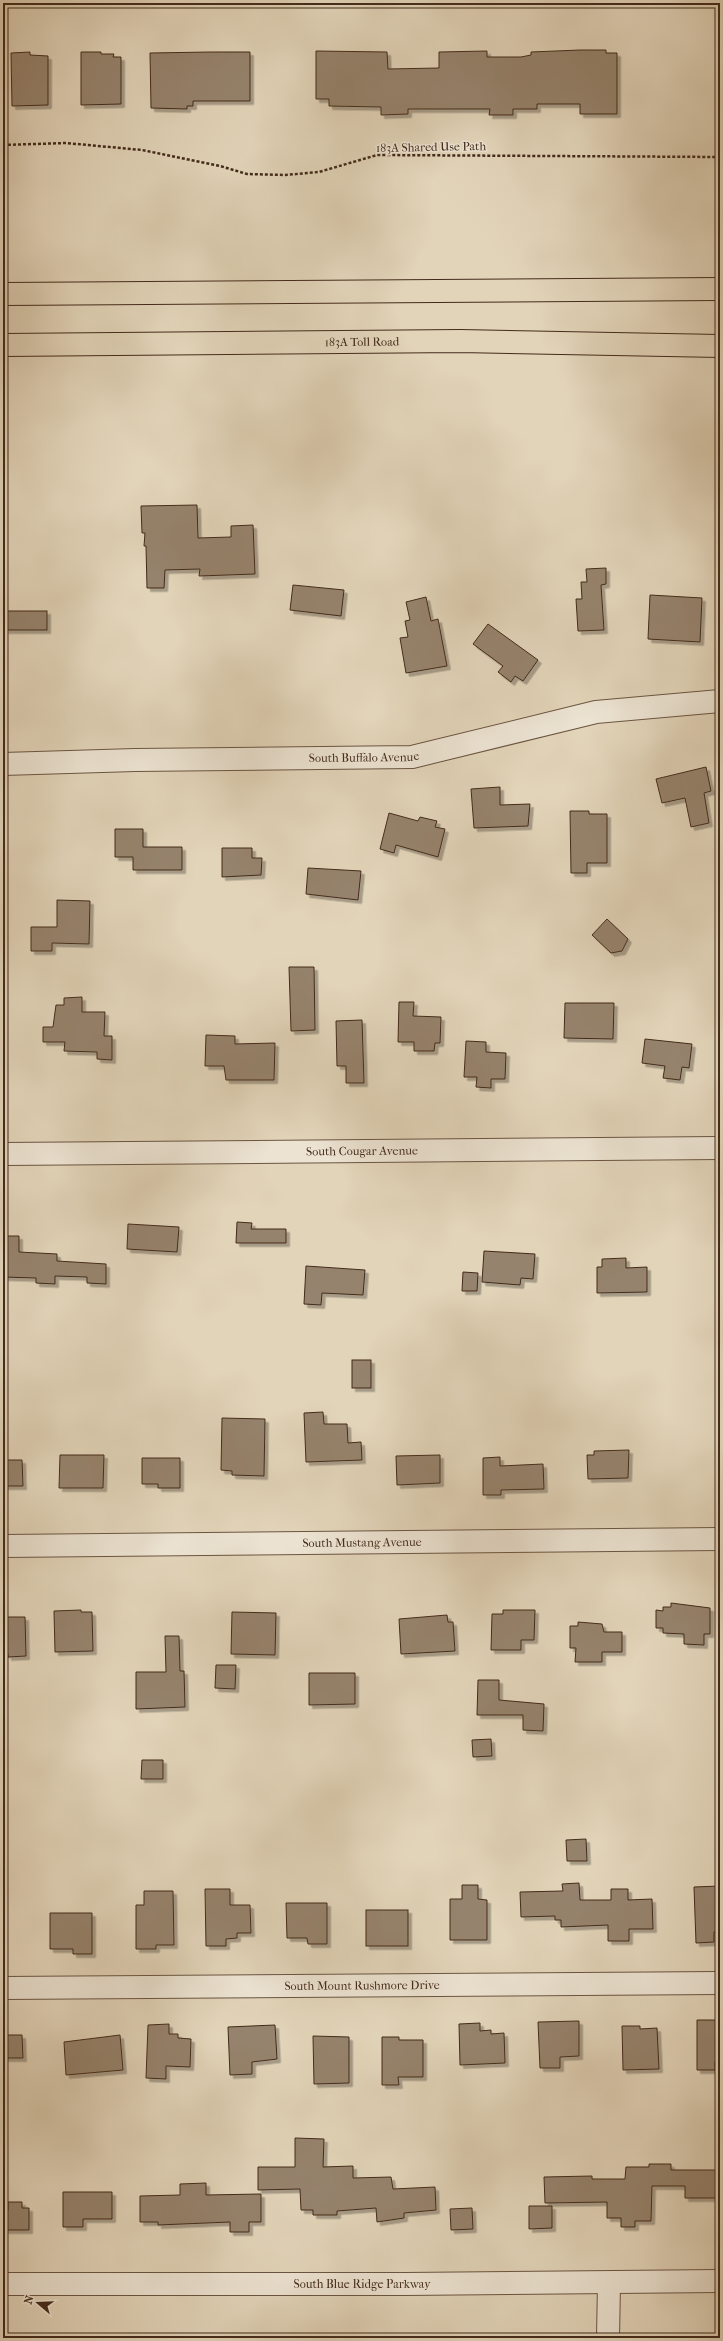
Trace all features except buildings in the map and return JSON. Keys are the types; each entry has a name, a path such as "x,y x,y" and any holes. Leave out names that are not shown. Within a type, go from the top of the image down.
{"highway":[{"path":"3,294 720,289"},
{"name":"183A Toll Road","path":"3,345 460,341 720,346"}],"street":[{"name":"South Buffalo Avenue","path":"3,764 412,757 596,712 720,701"},
{"name":"South Cougar Avenue","path":"3,1154 720,1148"},
{"name":"South Mustang Avenue","path":"3,1546 720,1539"},
{"name":"South Mount Rushmore Drive","path":"3,1988 720,1983"},
{"name":"South Blue Ridge Parkway","path":"3,2284 609,2283 720,2281"},
{"path":"608,2338 609,2283"}],"path":[{"name":"183A Shared Use Path","path":"3,145 66,143 142,150 220,166 247,174 285,175 319,172 376,155 720,157"}]}
